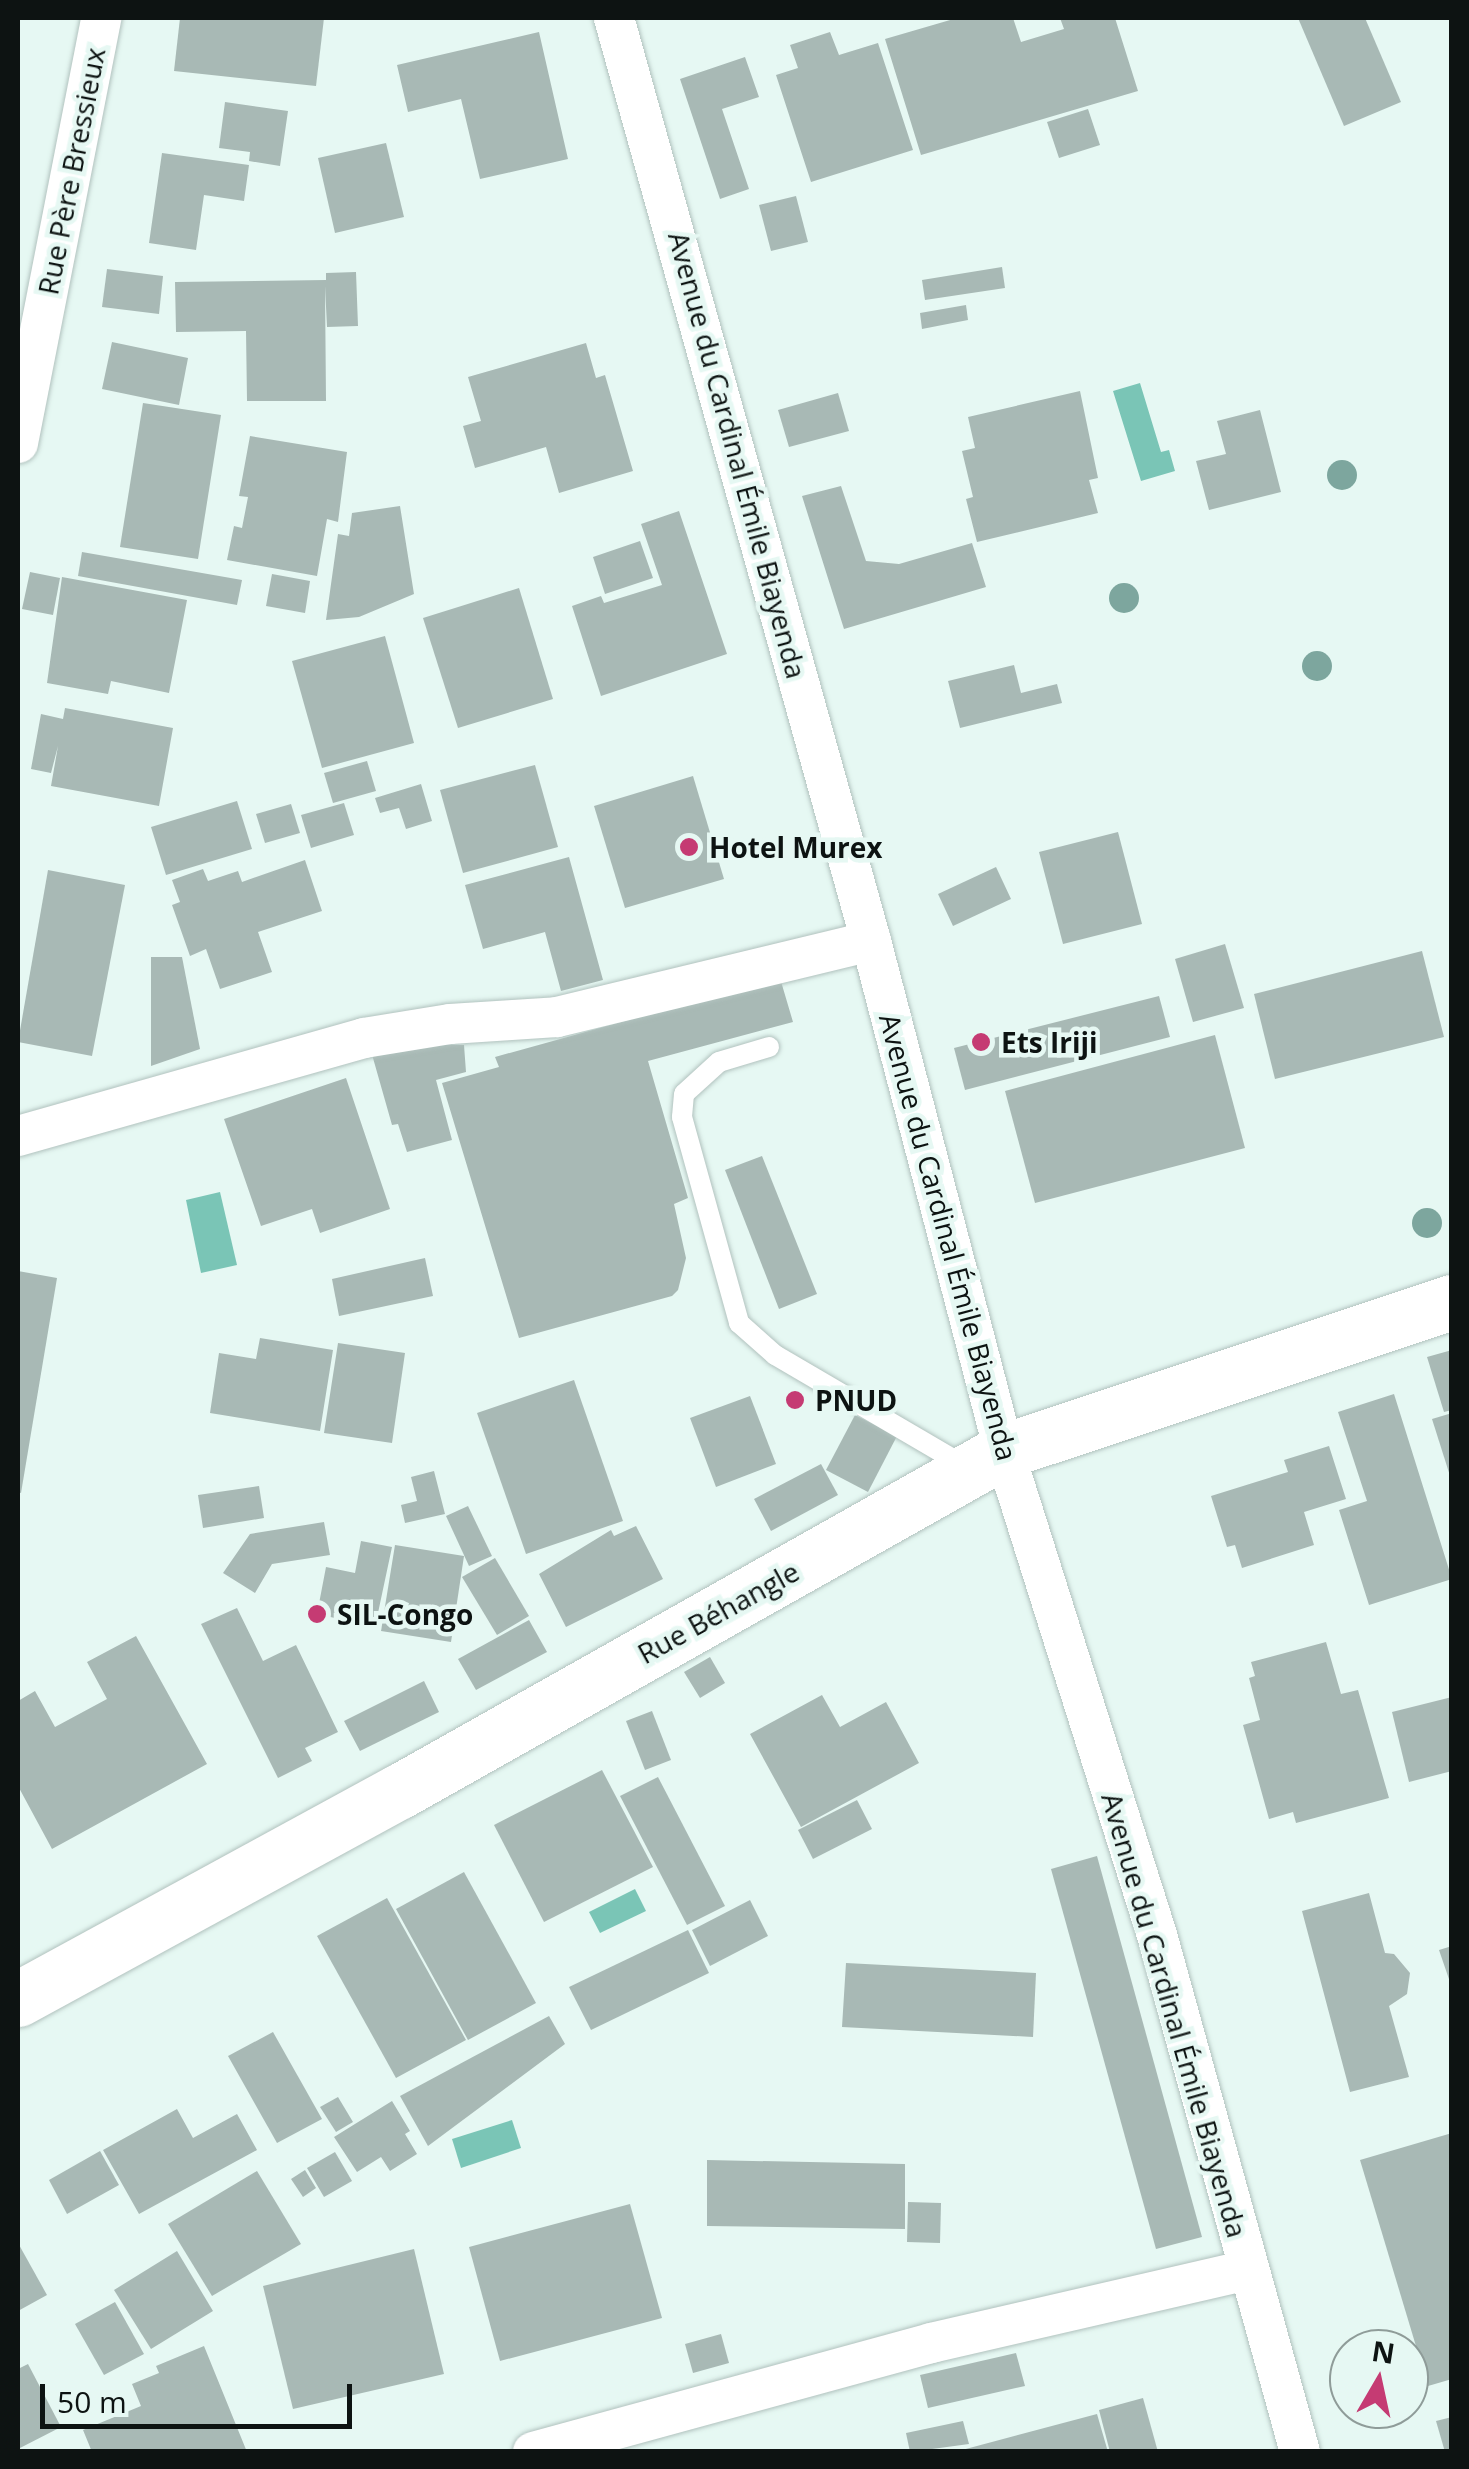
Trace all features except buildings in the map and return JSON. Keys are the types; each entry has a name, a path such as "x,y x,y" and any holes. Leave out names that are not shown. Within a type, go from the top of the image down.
{"street":[{"name":"Rue Père Bressieux","path":"18,443 101,18"},
{"name":"Avenue du Cardinal Émile Biayenda","path":"614,18 871,941 987,1460 1157,1935 1300,2452"},
{"path":"18,1136 364,1038 450,1024 557,1017 871,941"},
{"name":"Rue Béhangle","path":"18,1999 383,1801 987,1460 1452,1302"},
{"path":"534,2452 931,2343 1248,2270"}],"lane":[{"path":"769,1047 719,1062 684,1094 682,1117 740,1323 774,1355 987,1460"}],"shaded area":[{"path":"1140,383 1161,452 1169,450 1175,471 1141,481 1113,391"},
{"path":"220,1192 237,1265 201,1273 186,1200"},
{"path":"635,1889 646,1911 600,1933 589,1912"},
{"path":"512,2120 521,2148 461,2168 452,2139"}],"place":[{"name":"Hotel Murex","path":"689,847"},
{"name":"Ets Iriji","path":"981,1042"},
{"name":"PNUD","path":"795,1400"},
{"name":"SIL-Congo","path":"317,1614"}]}
